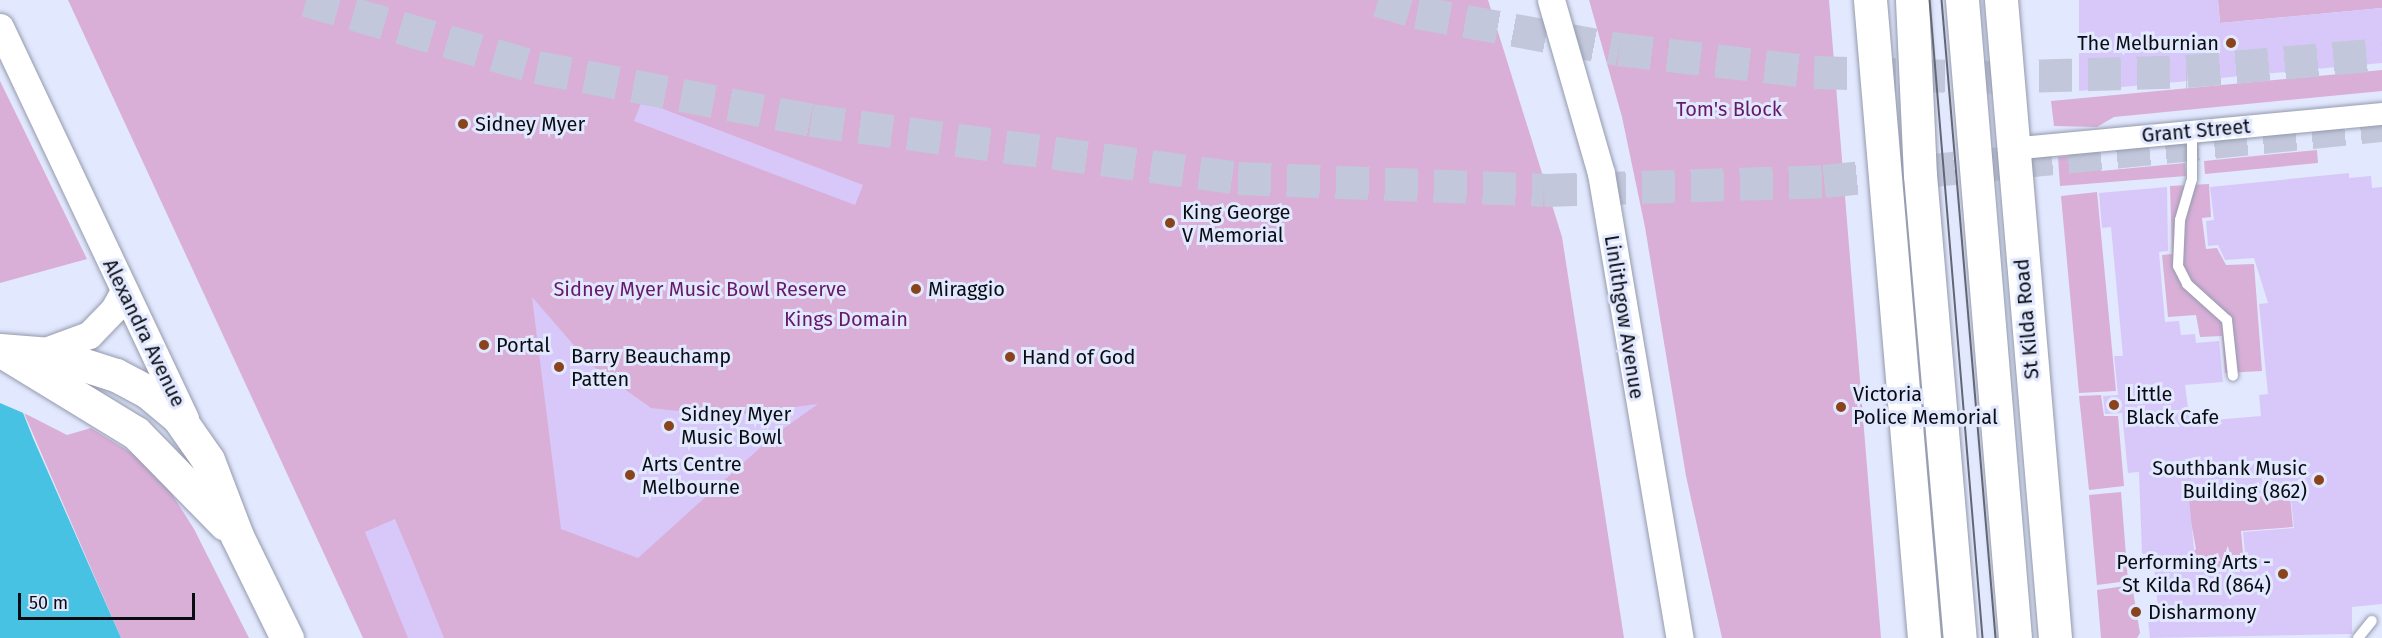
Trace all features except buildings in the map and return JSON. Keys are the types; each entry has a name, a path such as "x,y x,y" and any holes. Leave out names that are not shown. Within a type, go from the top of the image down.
{"main road":[{"path":"1870,0 1924,638"},
{"path":"1912,0 1920,175 1960,638"},
{"name":"St Kilda Road","path":"1962,0 2015,638"},
{"name":"St Kilda Road","path":"2001,0 2011,149 2055,638"},
{"path":"1988,303 2024,287"},
{"path":"21,356 75,361 140,387 178,417 203,450"},
{"path":"21,356 136,433 237,536"},
{"name":"Alexandra Avenue","path":"203,450 237,536 288,638"}],"street":[{"name":"Linlithgow Avenue","path":"1551,0 1601,173 1652,489 1675,592 1680,638"},
{"name":"Alexandra Avenue","path":"0,27 124,291 203,450"},
{"name":"Grant Street","path":"2011,149 2382,114"},
{"path":"21,356 88,335 114,309 124,291"},
{"path":"1675,592 1686,638"}],"lane":[{"path":"2192,131 2192,179 2180,220 2178,266 2187,284 2227,320 2233,376"},
{"path":"2358,638 2372,621"}],"green space":[{"name":"Kings Domain","path":"68,0 1488,0 1562,237 1624,638 363,638"},
{"name":"Tom's Block","path":"1589,0 1829,0 1881,638 1722,638 1686,476 1645,227 1622,117"},
{"path":"2218,0 2382,0 2382,8 2220,23"},
{"path":"2382,70 2382,91 2114,117 2097,127 2054,126 2051,101"},
{"path":"0,81 87,259 0,283"},
{"path":"2317,150 2318,163 2205,174 2204,161"},
{"path":"2099,154 2101,171 2185,163 2186,176 2060,186 2058,157"},
{"path":"2209,184 2211,217 2202,218 2206,249 2217,248 2226,265 2254,264 2262,371 2225,373 2222,336 2200,337 2196,315 2168,317 2162,255 2172,254 2170,186"},
{"path":"2097,192 2116,391 2079,393 2061,196"},
{"path":"2101,395 2104,416 2118,416 2124,486 2089,490 2079,396"},
{"path":"24,413 67,435 91,428 140,458 170,491 194,529 249,638 121,638"},
{"path":"2286,455 2293,527 2241,531 2244,564 2220,566 2221,579 2157,591 2196,549 2187,501 2198,500 2229,465 2232,499 2265,496 2261,461"},
{"path":"2121,492 2128,581 2097,585 2089,495"},
{"path":"2132,585 2140,633 2137,638 2101,638 2097,590"}],"water":[{"path":"0,355 33,438 121,638 0,638"}],"pier":[{"path":"0,352 3,354 28,415 0,403"}],"tunnel":[{"path":"306,0 537,67 811,120 1238,178 1544,190 1824,181 2382,125"},
{"path":"1378,0 1417,12 1619,49 1814,72 1990,77 2187,71 2382,54"}],"tram line":[{"path":"1930,0 1983,638"},
{"path":"1942,0 1996,638"}],"place":[{"name":"The Melburnian","path":"2231,43"},
{"name":"Sidney Myer","path":"463,124"},
{"name":"King George V Memorial","path":"1170,223"},
{"name":"Miraggio","path":"916,289"},
{"name":"Portal","path":"484,345"},
{"name":"Hand of God","path":"1010,357"},
{"name":"Barry Beauchamp Patten","path":"559,367"},
{"name":"Little Black Cafe","path":"2114,405"},
{"name":"Victoria Police Memorial","path":"1841,407"},
{"name":"Sidney Myer Music Bowl","path":"669,426"},
{"name":"Arts Centre Melbourne","path":"630,475"},
{"name":"Southbank Music Building (862)","path":"2319,480"},
{"name":"Performing Arts - St Kilda Rd (864)","path":"2283,574"},
{"name":"Disharmony","path":"2136,612"}],"park label":[{"name":"Sidney Myer Music Bowl Reserve","path":"700,289"}]}
